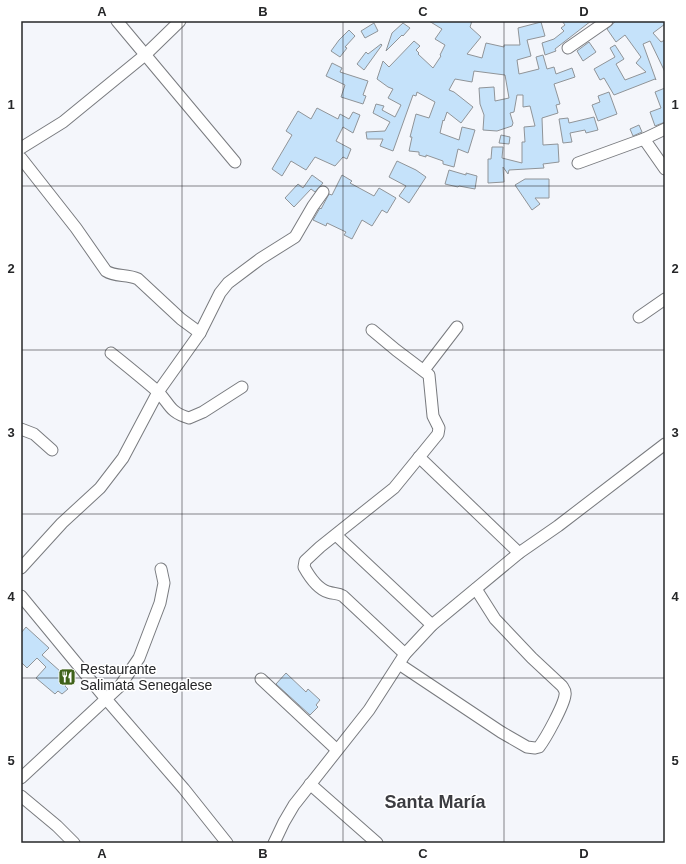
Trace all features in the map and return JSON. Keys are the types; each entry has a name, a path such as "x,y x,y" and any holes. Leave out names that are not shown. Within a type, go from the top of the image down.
{"street":[{"path":"117,21 235,162"},
{"path":"21,148 63,122 145,55 180,21"},
{"path":"568,48 607,21"},
{"path":"578,163 644,139 665,128"},
{"path":"644,139 665,170"},
{"path":"21,158 76,228 106,271 111,275 131,276 138,279 181,319 200,333"},
{"path":"21,568 62,523 100,488 123,458 158,392 200,333 220,293 228,283 260,259 295,237 323,192"},
{"path":"639,317 665,299"},
{"path":"424,370 457,327"},
{"path":"372,330 429,375 431,384 432,411 439,428 438,434 394,488 320,547 305,561 304,568 321,588 325,591 337,593 343,596 405,654"},
{"path":"112,353 158,392 170,408 177,414 189,418 202,412 242,387"},
{"path":"21,428 34,434 52,450"},
{"path":"274,843 294,805 369,710 405,654 432,625 519,553 558,526 665,445"},
{"path":"419,457 519,553"},
{"path":"336,535 432,625"},
{"path":"21,778 120,686 140,658 160,603 164,583 161,569"},
{"path":"399,664 501,732 527,746 535,748 539,747 562,704 566,695 565,690 532,658 496,619 476,589"},
{"path":"21,596 106,699 146,743 228,843"},
{"path":"261,679 337,750"},
{"path":"310,784 377,843"},
{"path":"21,796 57,826 74,843"}],"building":[{"path":"429,21 472,21 470,27 481,37 467,54 482,58 486,43 504,47 504,45 520,45 518,28 541,22 545,36 527,40 531,56 517,60 519,74 539,69 536,57 543,55 547,69 554,67 556,74 572,68 575,77 554,84 560,104 556,105 558,113 542,118 543,145 558,144 559,162 543,164 544,168 509,170 508,174 503,167 504,182 488,183 488,159 491,159 492,147 503,147 502,158 522,163 522,142 525,142 524,127 535,126 530,106 523,107 523,95 517,95 514,112 510,113 513,123 512,126 497,131 483,130 484,115 480,104 479,88 494,87 495,101 509,98 505,75 474,71 472,82 455,79 449,90 454,92 473,107 461,123 447,112 444,121 443,120 440,133 459,140 462,127 475,130 468,153 458,149 454,167 443,164 443,161 426,155 426,157 419,155 419,152 409,151 412,137 410,137 416,114 429,118 435,102 417,92 416,96 413,95 393,151 380,146 383,139 367,139 366,132 385,131 390,122 373,113 376,104 384,106 382,110 395,117 401,105 388,98 393,89 377,79 383,61 389,67 414,41 420,46 416,50 419,53 418,54 433,68 441,56 440,55 445,45 435,39 442,29"},
{"path":"562,21 591,21 555,49 556,51 545,55 542,43 554,39 564,31 561,28 565,25"},
{"path":"616,21 665,21 665,24 653,33 661,42 665,40 665,72 650,41 643,44 656,80 655,79 614,95 604,78 600,80 594,69 615,57 610,48 615,45 624,59 616,64 625,80 646,72 636,63 641,57 625,35 616,42 607,29"},
{"path":"374,23 378,31 365,38 361,31"},
{"path":"403,23 410,28 386,51 392,33"},
{"path":"349,30 355,36 345,47 347,48 340,57 331,51"},
{"path":"589,42 596,52 583,61 577,51"},
{"path":"381,44 382,45 364,70 357,64 366,52 368,54"},
{"path":"332,63 342,68 340,72 368,81 363,95 366,96 363,104 341,97 345,85 326,76"},
{"path":"665,88 665,122 655,126 650,112 661,108 655,92"},
{"path":"609,92 617,114 598,121 592,105 600,102 598,96"},
{"path":"317,108 338,119 340,114 349,119 353,112 360,115 353,133 343,127 336,141 351,149 347,159 343,157 335,166 315,157 306,170 291,161 282,176 272,169 292,135 286,131 298,111 311,119"},
{"path":"594,117 598,130 586,133 585,130 570,133 572,142 563,143 559,119 568,118 569,123"},
{"path":"639,125 642,132 633,136 630,129"},
{"path":"501,135 510,137 509,144 499,143"},
{"path":"397,161 416,170 426,177 409,203 399,196 406,186 389,177"},
{"path":"449,170 466,175 466,173 477,176 475,189 445,184"},
{"path":"312,175 323,183 315,192 311,189 294,207 285,198 298,184 303,188"},
{"path":"342,175 352,181 350,183 374,196 379,188 396,198 387,213 382,210 372,226 362,220 352,239 344,235 346,232 327,223 326,226 313,220 329,194 332,195"},
{"path":"525,179 549,179 549,198 535,198 540,204 532,210 515,185"},
{"path":"26,627 49,648 42,655 70,680 65,686 68,689 62,694 58,691 55,694 36,678 46,667 37,658 27,668 21,662 21,633"},
{"path":"286,673 306,692 308,689 320,700 316,705 318,707 310,715 276,684"}],"place":[{"name":"Restaurante Salimata Senegalese","path":"67,677"}],"district":[{"name":"Santa María","path":"435,802"}]}
